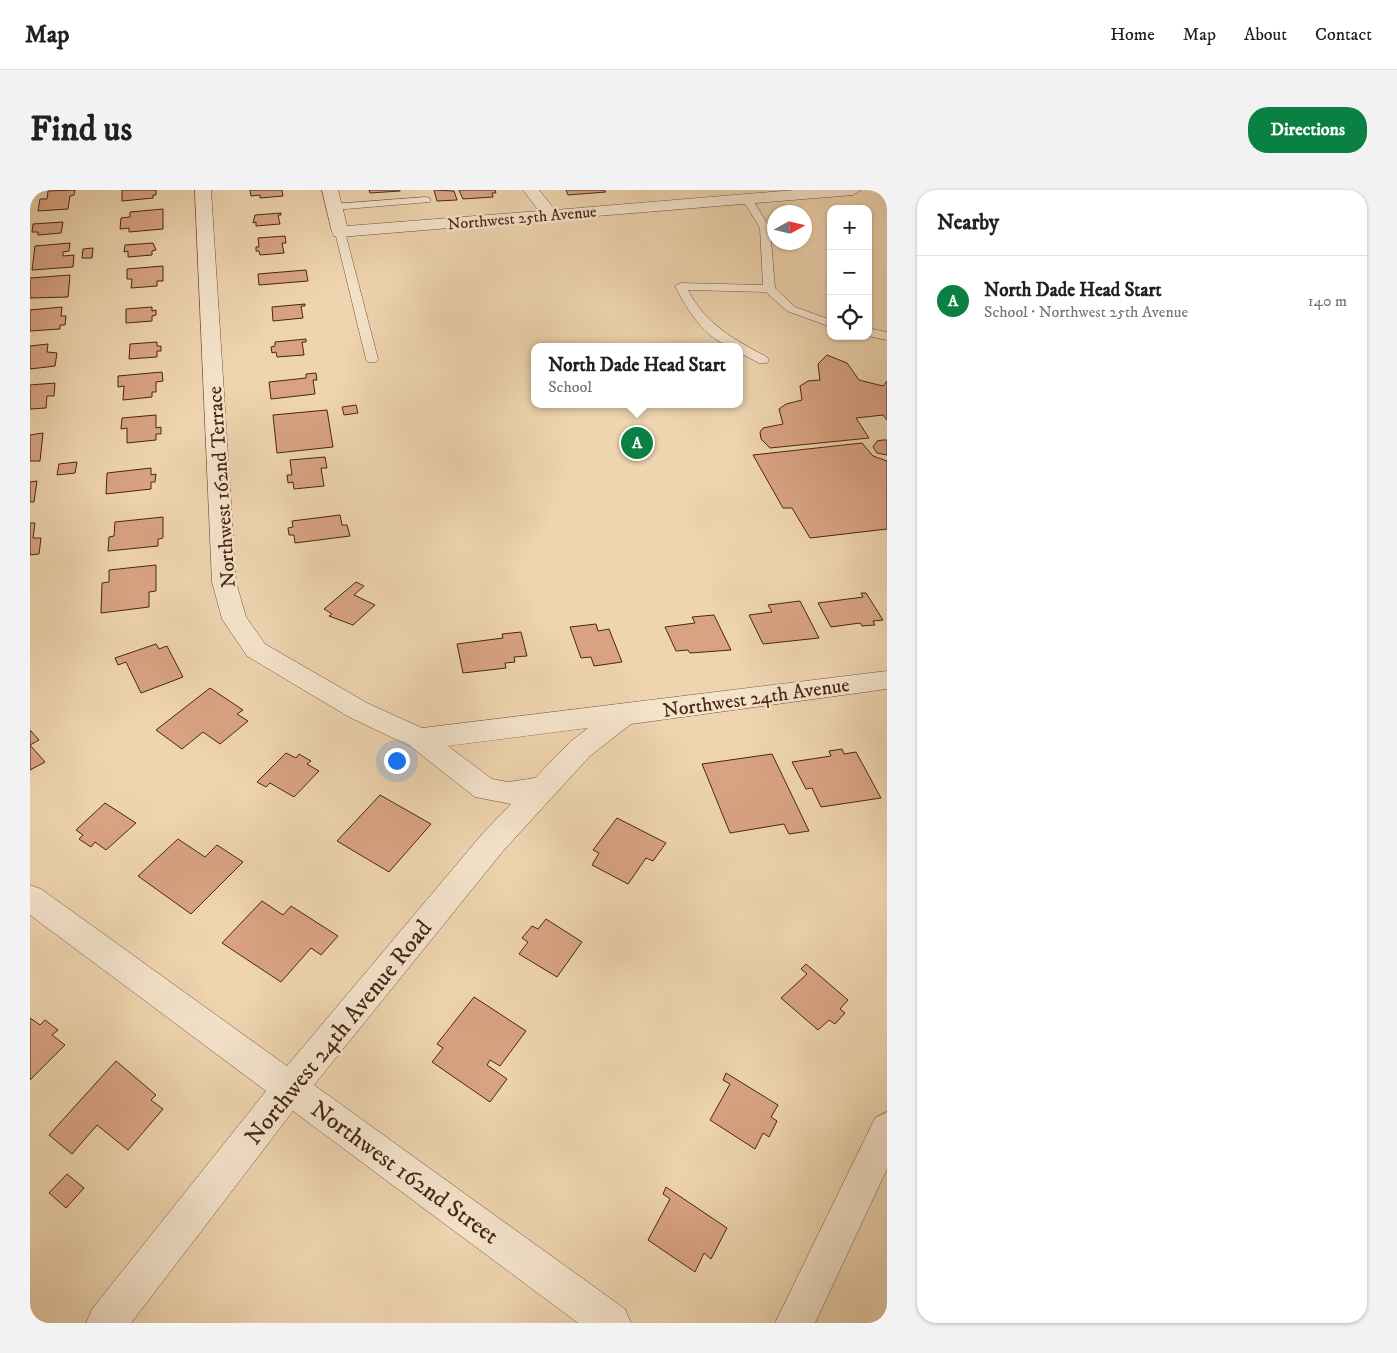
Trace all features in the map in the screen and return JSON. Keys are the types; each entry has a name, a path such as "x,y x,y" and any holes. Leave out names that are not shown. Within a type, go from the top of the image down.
{"street":[{"name":"Northwest 162nd Terrace","path":"204,190 224,582 234,619 256,650 358,710 420,739 485,789 508,793 540,789"},
{"path":"330,190 340,232"},
{"path":"531,190 550,214"},
{"name":"Northwest 25th Avenue","path":"340,232 550,214 744,194 853,190"},
{"name":"Northwest 24th Avenue","path":"624,715 887,680"},
{"path":"420,739 561,720 624,715"},
{"name":"Northwest 24th Avenue Road","path":"106,1323 290,1088 493,842 540,789 580,749 624,715"},
{"path":"561,720 576,734 580,749"},
{"path":"461,771 459,751 466,738 473,732"},
{"path":"485,789 492,805 493,842"},
{"name":"Northwest 162nd Street","path":"30,898 611,1323"},
{"path":"795,1323 887,1130"}],"lane":[{"path":"744,194 765,228 769,289"},
{"path":"334,207 426,200"},
{"path":"340,232 372,359"},
{"path":"732,343 712,331 692,311 681,286 769,289 791,309 827,322"},
{"path":"872,333 887,336"},
{"path":"743,349 763,360"}],"building":[{"path":"75,190 74,195 70,196 68,209 38,211 40,199 47,199 48,191"},
{"path":"122,190 156,190 156,195 153,195 153,198 122,201"},
{"path":"250,190 282,190 283,196 260,198 260,195 251,196"},
{"path":"369,190 400,190 400,191 370,193"},
{"path":"434,190 454,191 457,200 437,201"},
{"path":"459,190 495,190 496,193 492,193 493,197 463,199"},
{"path":"566,190 604,190 606,192 568,195"},
{"path":"163,209 163,229 129,232 129,228 120,229 121,218 130,217 130,212"},
{"path":"281,213 281,215 278,215 280,224 256,226 256,222 253,223 255,215"},
{"path":"63,222 61,233 38,235 38,232 32,232 33,224"},
{"path":"285,236 286,243 282,243 284,253 260,255 259,251 256,251 256,247 259,247 258,238"},
{"path":"70,243 69,251 63,252 63,256 74,255 73,267 32,270 35,246"},
{"path":"153,243 156,250 152,251 152,255 128,257 128,251 124,252 125,245"},
{"path":"93,248 92,258 82,258 83,249"},
{"path":"163,266 163,281 157,281 157,286 131,288 132,279 127,279 127,269"},
{"path":"306,270 308,281 259,285 258,274"},
{"path":"70,275 68,297 30,298 30,278"},
{"path":"305,304 305,306 301,306 303,318 273,321 272,307"},
{"path":"62,307 61,316 66,316 65,325 60,325 60,329 30,331 30,310"},
{"path":"152,307 152,311 156,310 156,315 152,316 152,321 126,323 126,309"},
{"path":"306,339 306,342 302,342 304,355 277,357 276,352 272,353 271,347 275,346 275,342"},
{"path":"157,342 157,346 161,346 161,351 157,351 157,357 129,359 130,344"},
{"path":"48,344 47,352 57,353 55,366 30,369 30,346"},
{"path":"827,355 847,363 859,380 883,386 887,381 887,420 883,415 856,418 869,438 770,448 761,439 760,432 763,428 783,424 779,409 786,404 802,400 800,386 808,381 820,380 818,364"},
{"path":"162,372 163,381 156,382 156,392 152,392 152,397 123,400 124,386 118,387 118,376"},
{"path":"316,373 317,380 313,380 315,394 271,399 269,382 306,378 306,374"},
{"path":"55,383 54,396 47,396 46,408 30,409 30,385"},
{"path":"356,405 358,413 344,415 342,407"},
{"path":"327,410 333,447 277,453 273,415"},
{"path":"156,415 156,428 161,427 161,434 156,434 156,440 127,443 127,428 121,429 122,418"},
{"path":"43,433 40,461 30,461 30,435"},
{"path":"887,440 887,455 877,453 873,447 877,441"},
{"path":"862,443 873,456 887,461 887,529 810,538 792,508 783,508 753,455"},
{"path":"325,457 327,468 321,468 324,486 294,489 293,482 288,483 287,475 292,475 290,460"},
{"path":"77,462 75,473 57,475 59,464"},
{"path":"151,468 151,475 156,474 155,482 151,482 151,489 106,494 107,473"},
{"path":"37,481 34,502 30,502 30,482"},
{"path":"340,515 342,525 347,525 350,536 295,543 294,535 289,535 288,528 293,527 292,521"},
{"path":"163,517 163,538 158,539 158,546 108,551 109,537 114,536 115,522"},
{"path":"30,523 35,523 33,538 41,538 39,554 30,555"},
{"path":"156,565 156,591 149,592 149,607 101,613 102,583 109,582 109,570"},
{"path":"356,582 364,586 354,595 375,605 353,625 329,616 332,614 324,609"},
{"path":"861,593 866,593 883,620 873,621 875,625 862,626 860,623 831,627 818,603 863,597"},
{"path":"800,601 819,638 763,644 749,615 772,612 768,605"},
{"path":"714,615 731,650 690,653 688,650 676,651 665,627 695,623 692,617"},
{"path":"596,624 598,631 609,629 622,662 594,666 591,657 581,658 570,627"},
{"path":"521,632 527,656 514,657 515,662 505,663 506,668 463,673 457,644 503,638 502,634"},
{"path":"156,644 159,649 167,646 183,677 141,693 126,662 118,665 115,658"},
{"path":"210,688 243,710 237,714 248,721 220,744 203,732 182,749 156,730"},
{"path":"30,730 39,740 30,745"},
{"path":"30,745 45,762 30,770"},
{"path":"842,749 844,754 856,752 881,798 821,807 812,788 806,789 792,762 831,756 829,751"},
{"path":"286,753 296,758 299,754 311,761 307,764 319,771 294,797 270,783 266,787 257,782"},
{"path":"772,754 809,831 789,834 784,824 730,833 702,764"},
{"path":"380,795 431,824 389,872 337,841"},
{"path":"105,803 136,823 106,850 95,842 91,847 79,839 83,835 76,830"},
{"path":"617,818 666,843 653,861 646,858 628,884 592,865 599,853 593,850"},
{"path":"178,839 205,857 217,845 243,862 191,914 138,876"},
{"path":"262,901 283,915 291,906 338,936 321,955 311,948 281,982 222,943"},
{"path":"546,919 582,942 557,977 519,954 528,942 522,938 532,926 538,929"},
{"path":"806,964 848,1000 840,1009 845,1013 835,1024 829,1020 818,1030 781,998 807,974 801,969"},
{"path":"474,997 526,1031 500,1066 490,1060 487,1065 507,1079 490,1102 432,1062 443,1048 437,1044"},
{"path":"30,1018 40,1025 45,1020 58,1030 52,1035 65,1045 30,1080"},
{"path":"116,1061 156,1095 151,1100 163,1109 128,1150 97,1125 72,1154 49,1135"},
{"path":"726,1073 778,1105 771,1117 777,1121 769,1137 763,1133 755,1149 710,1120 730,1084 723,1080"},
{"path":"67,1174 84,1188 66,1208 49,1193"},
{"path":"666,1187 727,1228 711,1259 704,1253 695,1272 648,1240 670,1199 663,1194"}],"place":[{"name":"North Dade Head Start","path":"637,443"}]}
